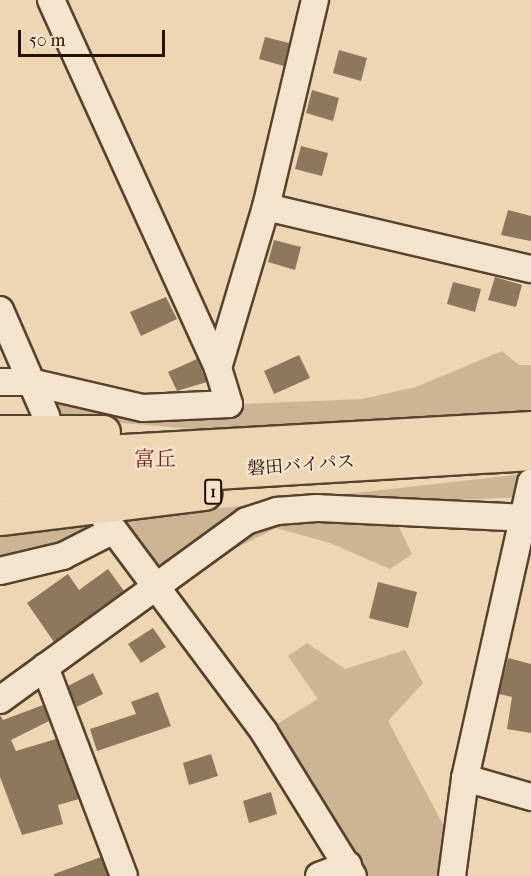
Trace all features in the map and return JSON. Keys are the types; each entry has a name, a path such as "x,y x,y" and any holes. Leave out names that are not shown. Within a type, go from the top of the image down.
{"highway":[{"name":"磐田バイパス","path":"0,485 419,447 531,428"},
{"path":"0,432 419,447"},
{"name":"磐田バイパス","path":"0,458 419,447 531,453"},
{"name":"1","path":"0,518 419,447"}],"street":[{"path":"0,382 30,382 170,411 229,404 218,368 51,0"},
{"path":"218,368 266,207 315,0"},
{"path":"266,207 531,269"},
{"path":"0,310 46,416"},
{"path":"0,700 246,522 277,511 528,506 465,778 452,876"},
{"path":"0,571 63,555 108,524 153,590 264,732 350,871 319,876"},
{"path":"45,667 124,876"},
{"path":"465,778 531,797"}],"shaded area":[{"path":"502,351 519,365 531,365 531,418 252,434 64,418 50,395 218,405 362,399 416,387"},
{"path":"531,473 531,497 445,500 398,525 412,554 390,569 330,543 276,528 153,590 117,520"},
{"path":"0,510 79,519 94,529 0,564"},
{"path":"307,643 345,669 405,650 423,683 388,721 454,845 452,876 353,876 264,732 318,699 288,656"}],"building":[{"path":"265,37 289,43 284,66 259,59"},
{"path":"339,50 367,58 361,81 333,73"},
{"path":"312,90 339,98 333,121 306,113"},
{"path":"301,146 328,153 322,176 295,169"},
{"path":"508,210 531,216 531,241 501,235"},
{"path":"274,240 301,247 295,270 268,262"},
{"path":"495,277 522,285 516,307 488,300"},
{"path":"453,282 481,289 475,312 447,304"},
{"path":"166,297 177,319 141,336 130,312"},
{"path":"299,355 310,378 274,394 264,371"},
{"path":"197,359 207,382 177,391 168,372"},
{"path":"108,569 124,591 54,642 27,603 68,574 79,590"},
{"path":"378,582 417,592 408,628 369,618"},
{"path":"153,628 166,647 141,663 128,644"},
{"path":"508,658 531,664 531,733 507,729 512,697 499,694"},
{"path":"93,673 103,694 77,707 68,686"},
{"path":"158,692 171,726 97,751 90,729 136,714 131,702"},
{"path":"43,705 49,721 11,740 16,751 56,739 79,799 58,805 63,824 22,835 0,777 0,715 3,720"},
{"path":"211,754 218,776 189,785 183,763"},
{"path":"271,792 277,814 249,823 243,801"},
{"path":"101,857 108,876 54,876 54,874"}],"district":[{"name":"富丘","path":"155,459"}]}
